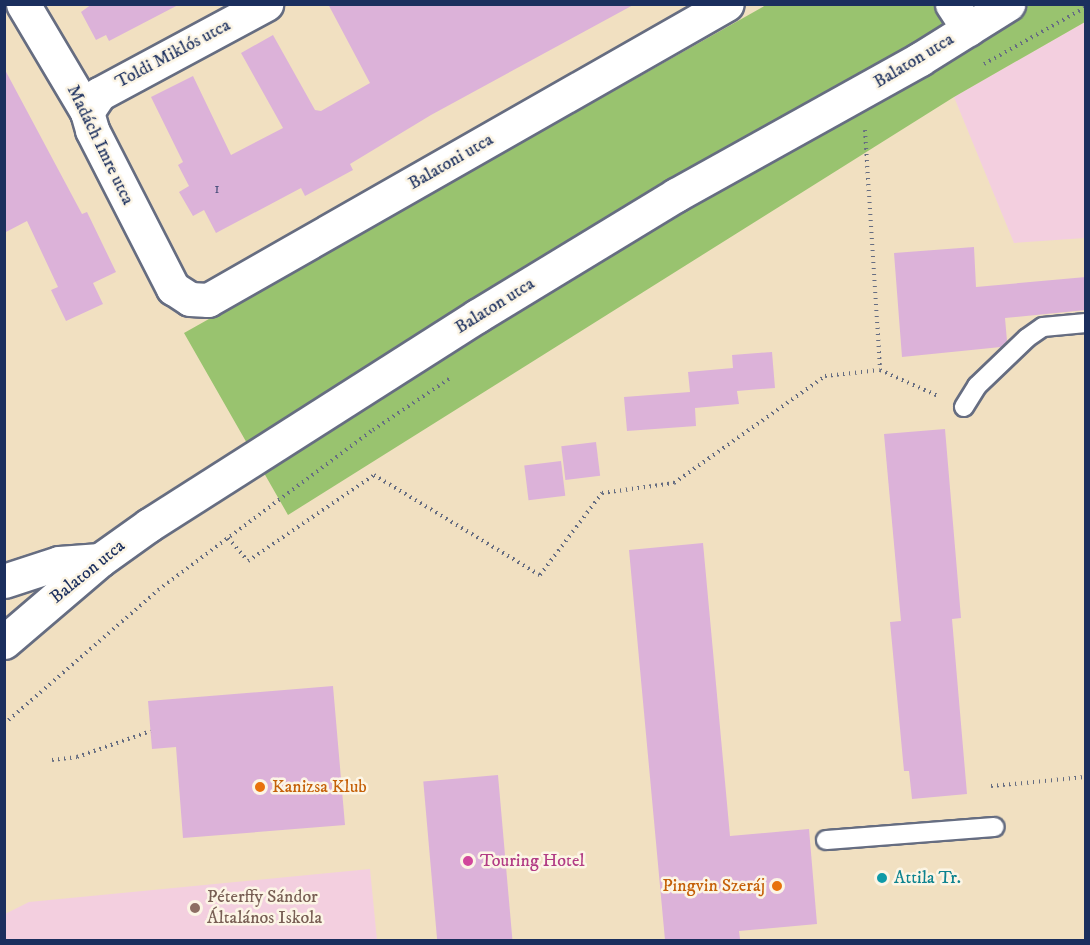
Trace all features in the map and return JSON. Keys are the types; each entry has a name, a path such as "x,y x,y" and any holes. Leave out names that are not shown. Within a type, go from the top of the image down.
{"street":[{"name":"Madách Imre utca","path":"23,4 87,112 92,130 173,288"},
{"name":"Toldi Miklós utca","path":"87,112 99,93 266,4"},
{"name":"Balatoni utca","path":"173,288 190,299 208,300 728,4"},
{"name":"Balaton utca","path":"4,642 100,560 497,304 676,195 920,59 960,16 1008,4"},
{"path":"4,581 59,563 100,560"}],"lane":[{"path":"964,408 977,386 1027,338 1043,327 1086,323"},
{"path":"826,840 993,827"}],"path":[{"path":"980,66 1086,7"},
{"path":"854,135 873,126"},
{"path":"864,131 880,370"},
{"path":"228,538 248,561 374,476 540,575 602,494 674,483 825,376 880,370 964,408"},
{"path":"4,724 126,616 228,538 452,377"},
{"path":"52,760 77,757 151,731"},
{"path":"991,786 1086,777"}],"shaded area":[{"path":"1085,22 1085,238 1014,243 954,97"},
{"name":"Péterffy Sándor Általános Iskola","path":"370,869 377,940 5,940 5,914 29,902"}],"green space":[{"path":"766,5 1085,5 1085,22 954,97 288,515 184,333"}],"building":[{"path":"92,4 180,4 109,41 106,35 96,40 81,12"},
{"path":"328,4 635,4 431,115 350,164 353,170 305,196 301,188 216,233 204,210 193,216 179,192 189,186 178,165 183,162 151,97 193,76 231,155 283,128 241,53 273,35 315,110 321,111 370,83"},
{"path":"4,68 82,214 87,212 116,272 93,283 103,304 66,321 51,290 58,287 27,221 4,233"},
{"path":"974,247 976,287 1086,277 1086,310 1005,318 1007,341 1001,347 902,357 894,253"},
{"path":"772,352 775,388 737,391 739,404 695,408 696,426 627,431 624,397 690,392 688,372 733,368 732,355"},
{"path":"945,429 961,618 952,619 967,794 912,799 909,771 904,771 890,622 901,621 884,434"},
{"path":"596,442 600,476 565,480 561,446"},
{"path":"561,461 565,496 529,500 524,466"},
{"path":"703,543 730,836 809,829 817,924 739,931 740,939 665,940 629,550"},
{"name":"Kanizsa Klub","path":"333,686 345,825 183,838 176,747 152,749 148,701"},
{"name":"Touring Hotel","path":"498,775 512,940 437,940 423,782"}],"place":[{"name":"Kanizsa Klub","path":"260,787"},
{"name":"Touring Hotel","path":"468,861"},
{"name":"Attila Tr.","path":"882,878"},
{"name":"Pingvin Szeráj","path":"777,886"},
{"name":"Péterffy Sándor Általános Iskola","path":"195,908"}]}
